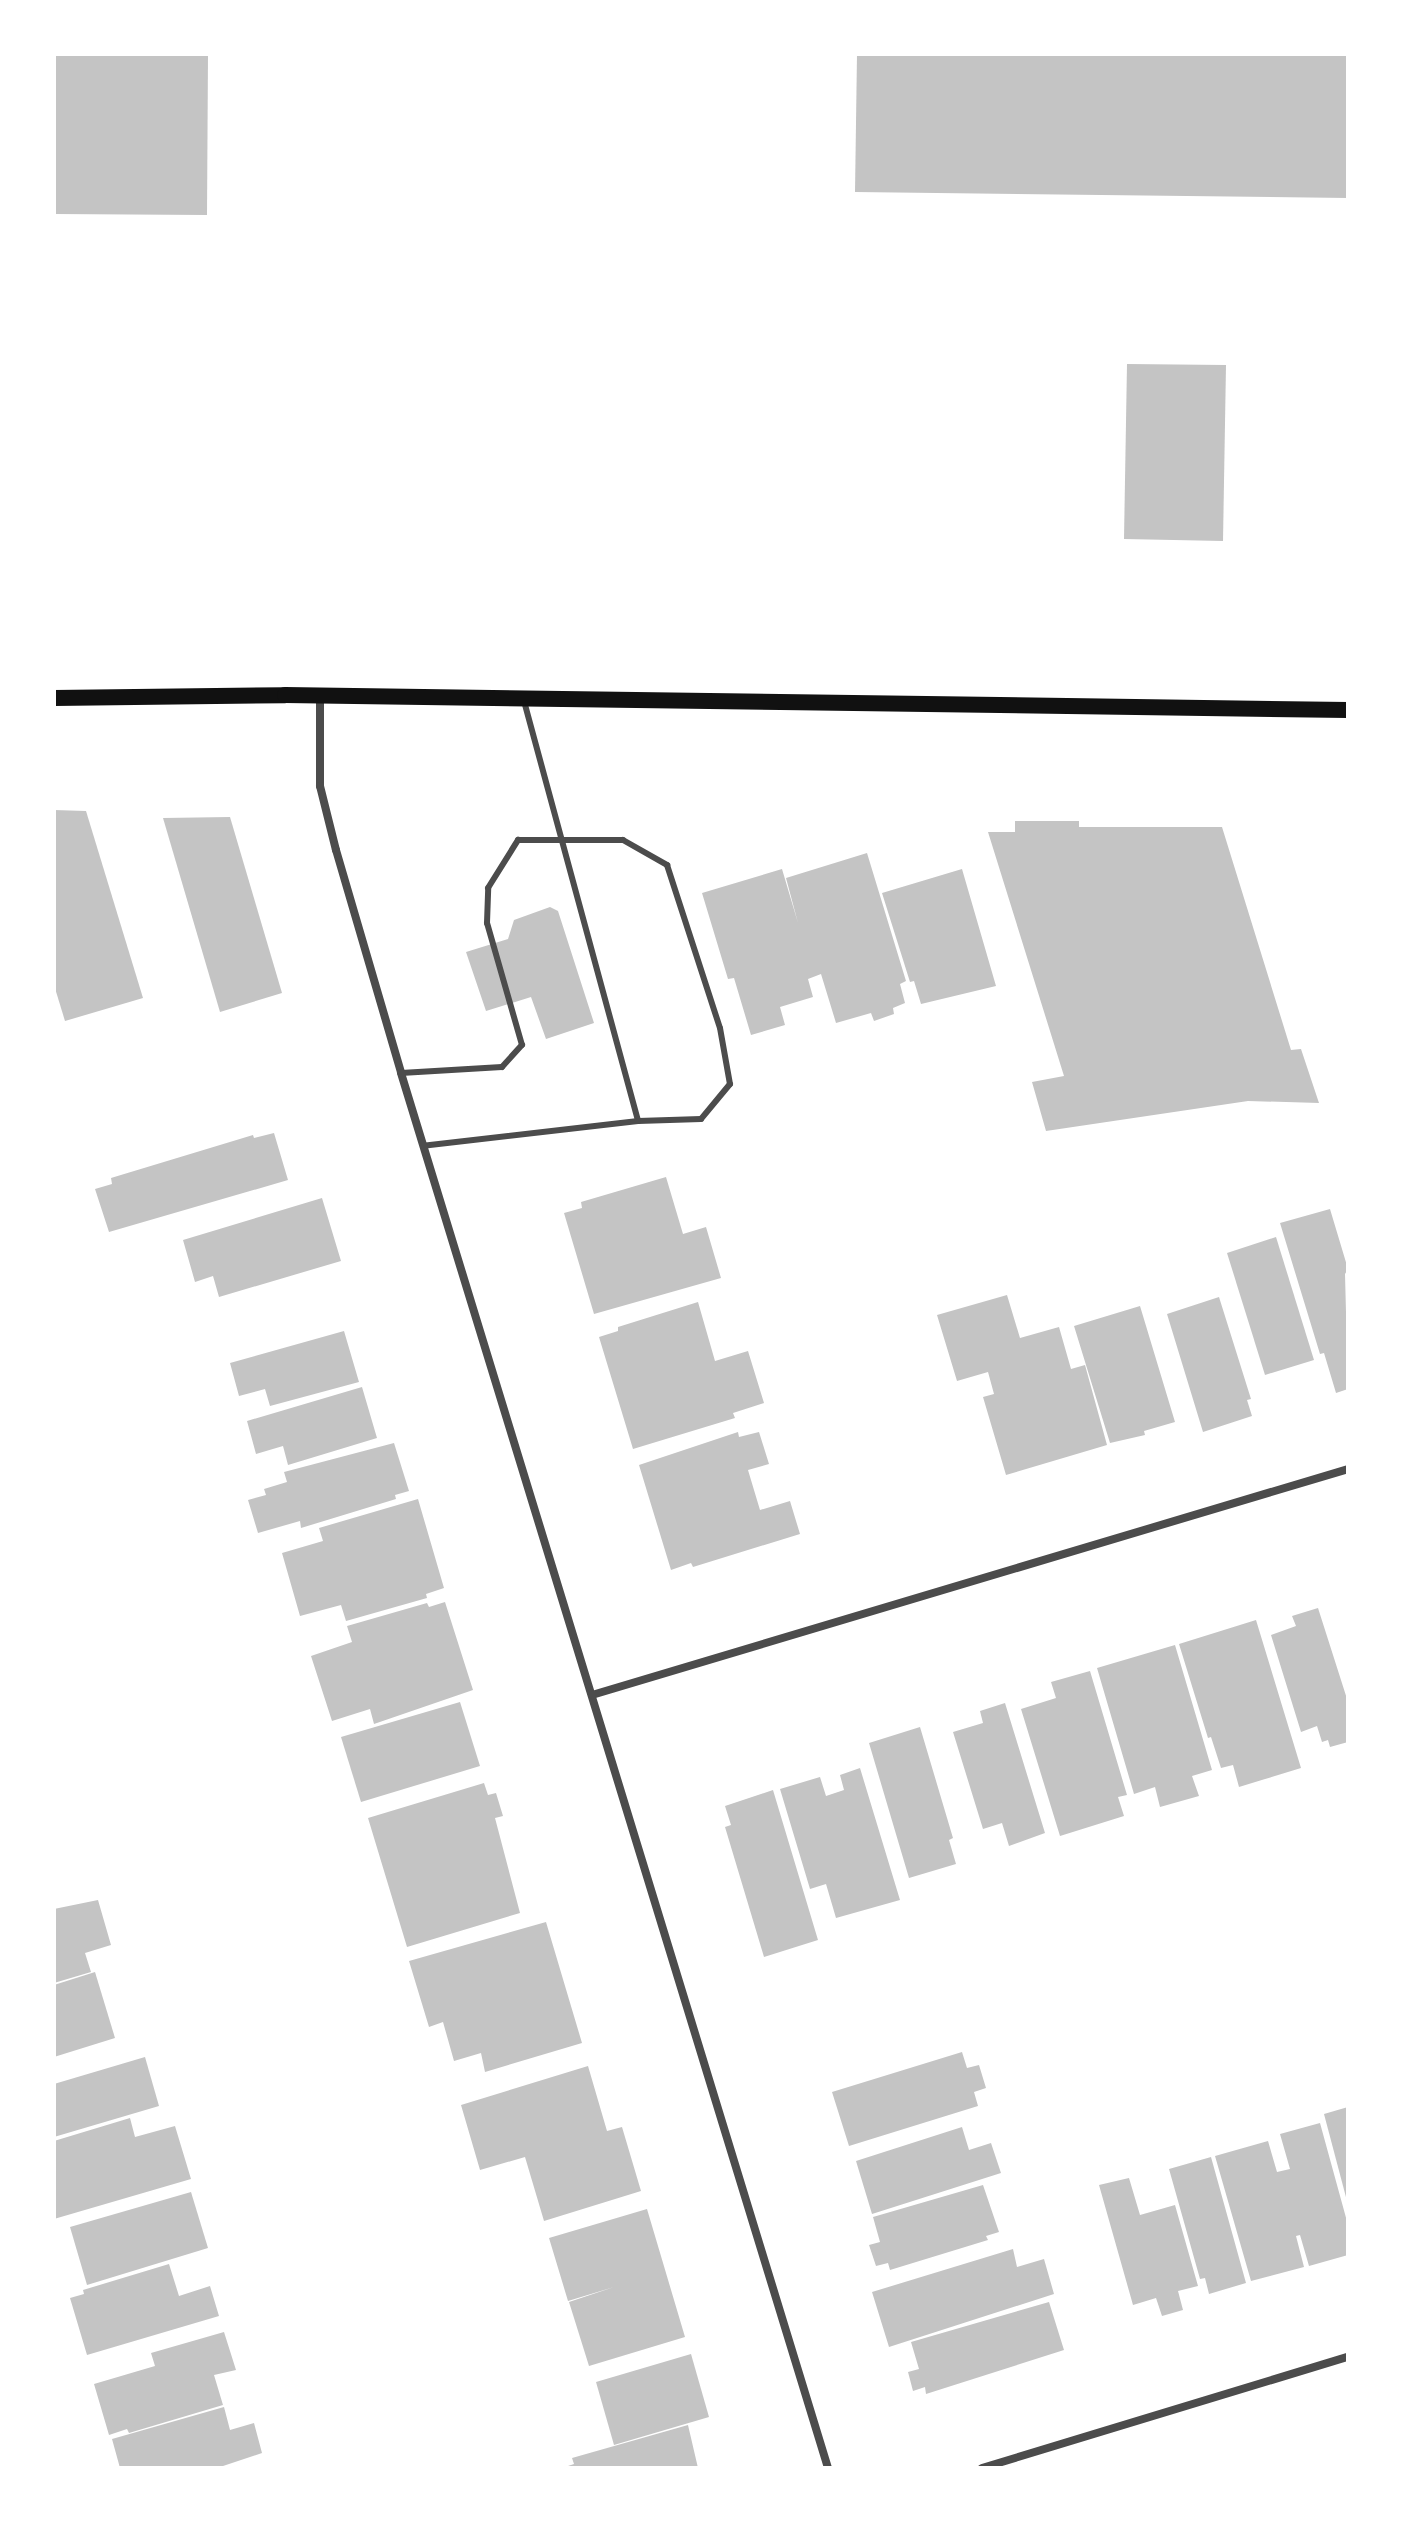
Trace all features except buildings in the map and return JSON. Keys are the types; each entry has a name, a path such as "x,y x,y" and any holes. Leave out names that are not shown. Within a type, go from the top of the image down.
{"main road":[{"path":"54,698 320,697 1348,710"}],"street":[{"path":"320,697 320,786 401,1073 828,2468"},
{"path":"592,1695 1348,1469"},
{"path":"982,2468 1348,2357"}],"lane":[{"path":"524,701 638,1121"},
{"path":"401,1073 502,1067 522,1045 487,923 488,888 518,840 623,840 667,865 720,1028 730,1084 701,1119 638,1121 423,1146"}]}
